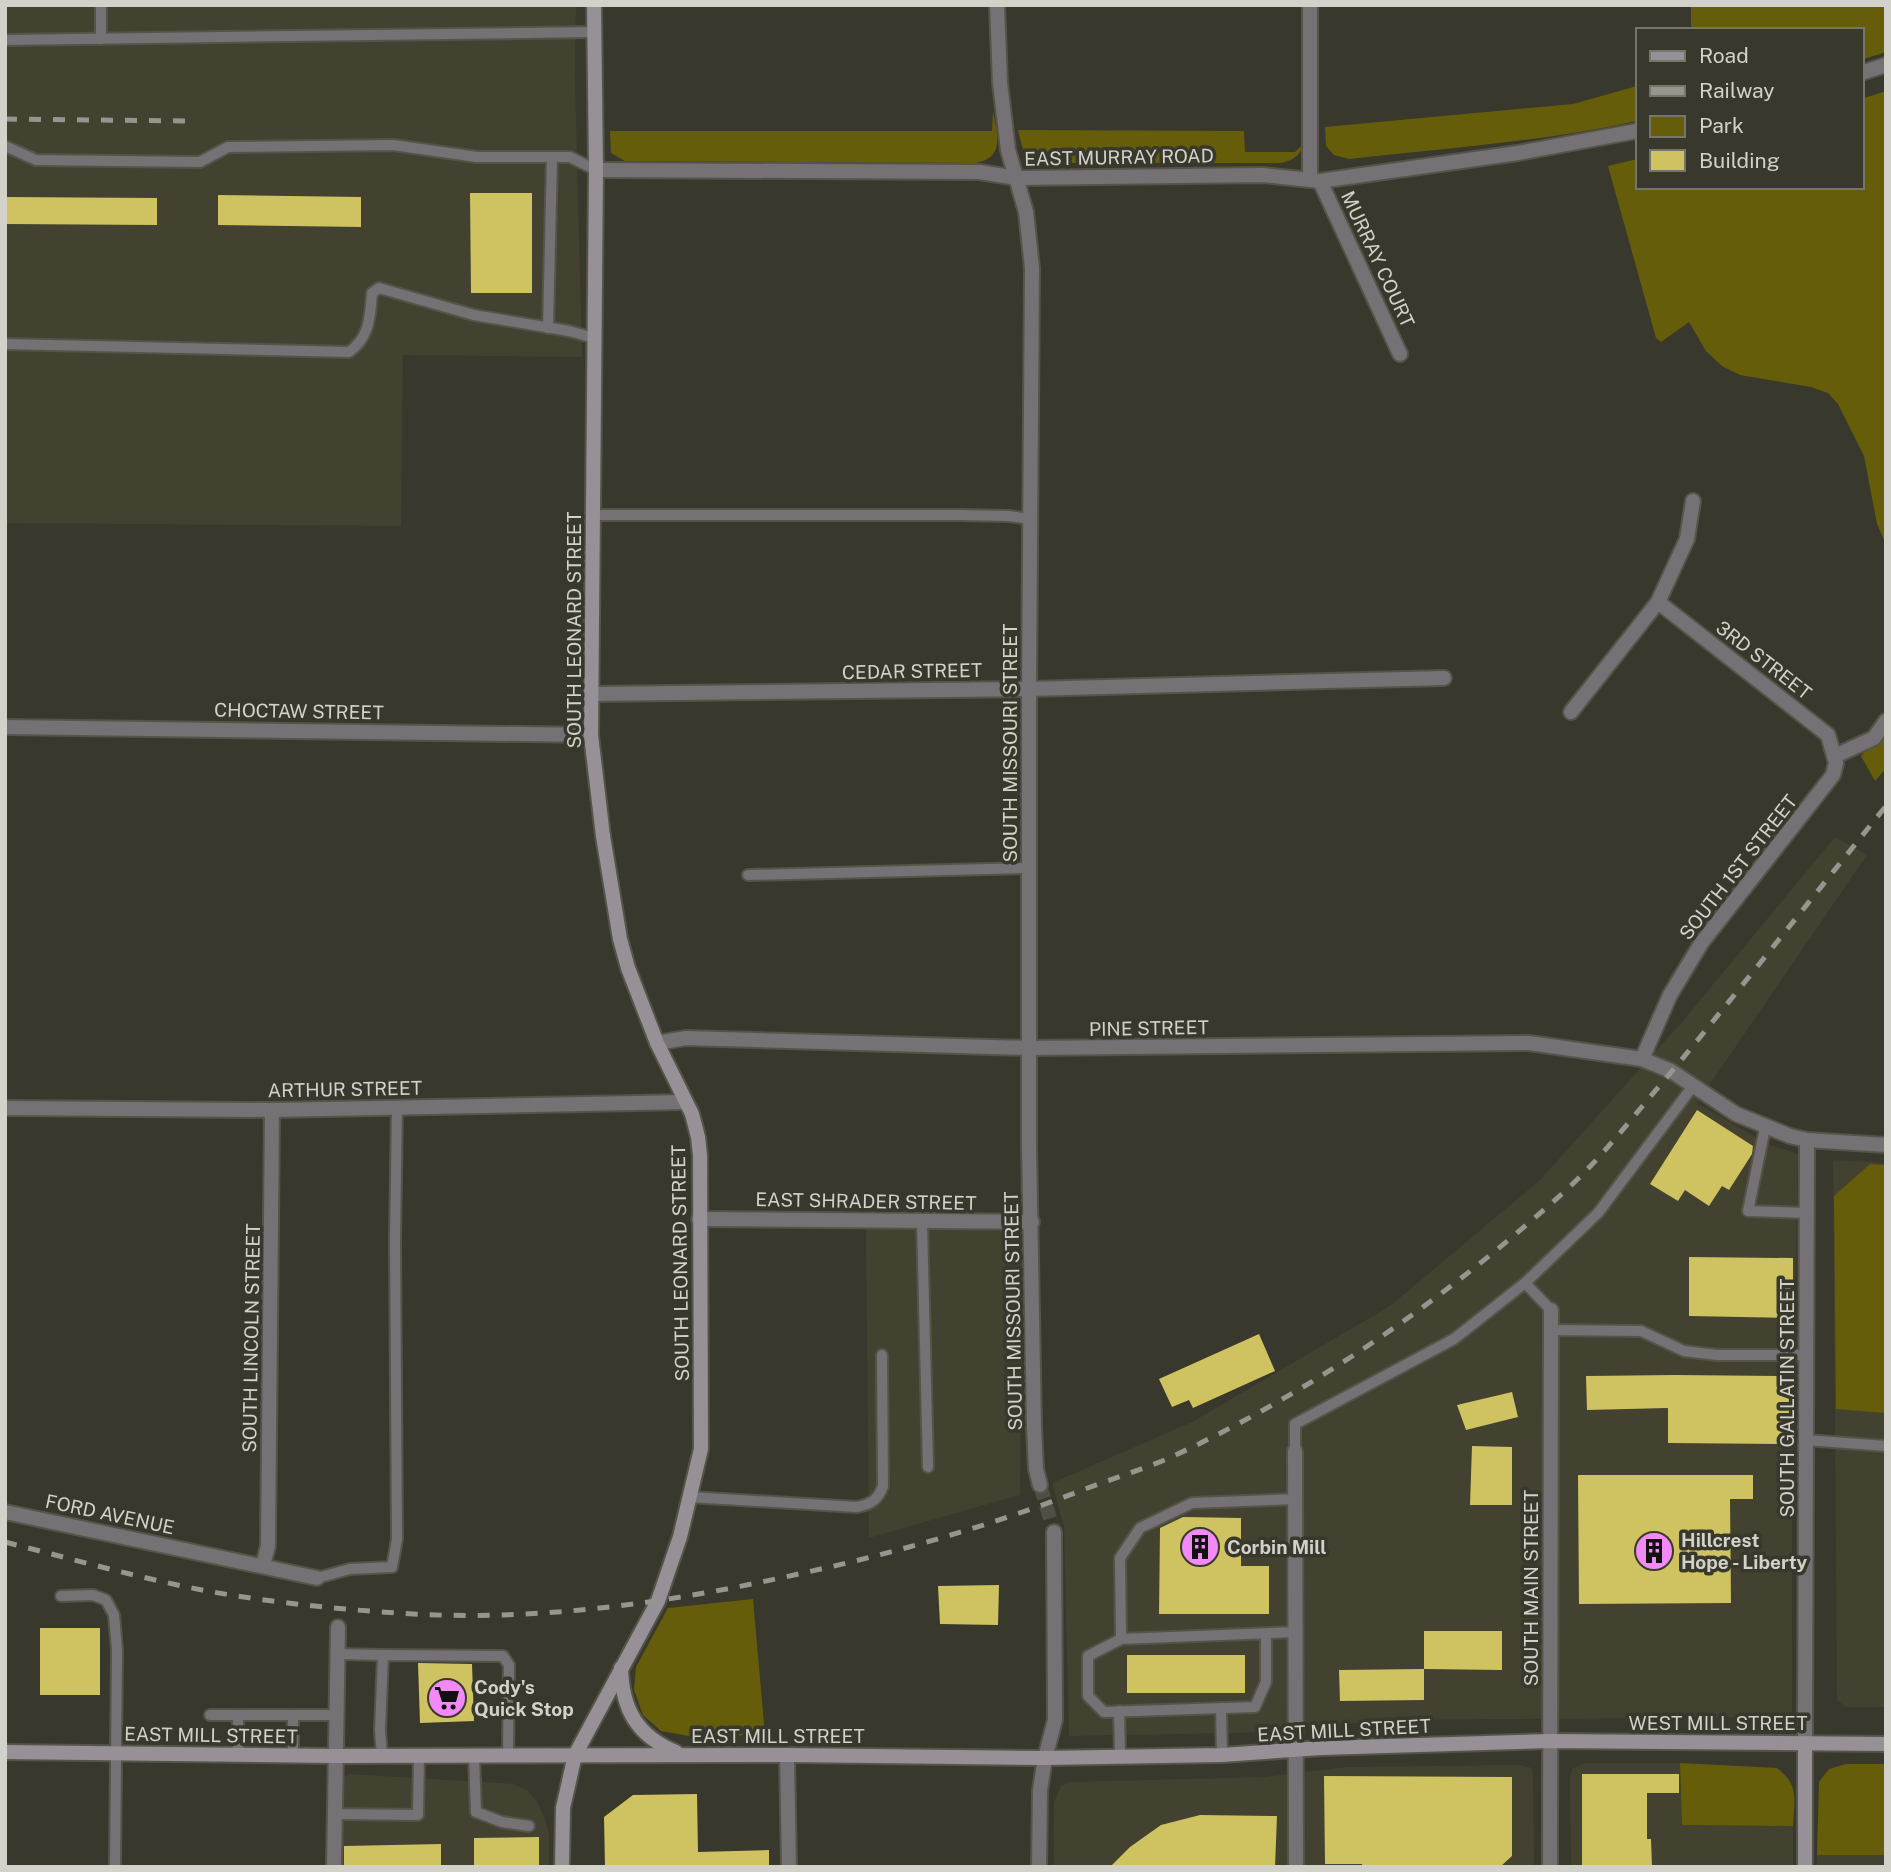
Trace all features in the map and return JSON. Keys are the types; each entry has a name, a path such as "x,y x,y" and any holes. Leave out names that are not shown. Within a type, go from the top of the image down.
{"main road":[{"name":"SOUTH LEONARD STREET","path":"562,1867 563,1808 575,1755 658,1601 680,1537 701,1448 698,1137 657,1043 628,968 620,939 601,825 591,735 596,170 594,5"},
{"path":"621,1668 624,1697 637,1723 657,1744 684,1755"},
{"name":"WEST MILL STREET","path":"1550,1741 1886,1744"},
{"name":"EAST MILL STREET","path":"5,1752 1045,1758 1222,1755 1550,1741"},
{"name":"SOUTH GALLATIN STREET","path":"1805,1743 1805,1867"}],"street":[{"name":"SOUTH MISSOURI STREET","path":"997,5 1000,83 1006,136 1026,212 1032,268 1029,1048 1034,1427 1036,1469 1040,1485"},
{"path":"1310,5 1315,180"},
{"path":"1863,72 1886,65"},
{"name":"EAST MURRAY ROAD","path":"596,170 979,172 1017,178 1263,174 1315,180 1518,153 1636,131"},
{"name":"MURRAY COURT","path":"1315,180 1400,354"},
{"path":"1571,712 1658,602 1687,539 1693,500"},
{"name":"3RD STREET","path":"1658,602 1828,735 1835,756"},
{"name":"CEDAR STREET","path":"590,694 1029,689 1444,678"},
{"path":"1835,756 1874,738 1886,721"},
{"name":"CHOCTAW STREET","path":"5,726 591,735"},
{"name":"SOUTH 1ST STREET","path":"1642,1059 1670,995 1702,942 1833,775 1835,756"},
{"name":"PINE STREET","path":"657,1043 687,1038 1029,1048 1529,1043 1642,1059 1671,1071 1736,1114 1765,1128 1807,1140 1886,1145"},
{"name":"ARTHUR STREET","path":"5,1108 272,1110 685,1102"},
{"name":"SOUTH LINCOLN STREET","path":"263,1565 268,1546 272,1110"},
{"name":"SOUTH GALLATIN STREET","path":"1805,1743 1807,1140"},
{"name":"EAST SHRADER STREET","path":"699,1219 1032,1222"},
{"name":"SOUTH MAIN STREET","path":"1550,1867 1551,1310"},
{"path":"1295,1451 1297,1867"},
{"name":"FORD AVENUE","path":"5,1512 317,1578"},
{"path":"1039,1867 1040,1790 1055,1720 1054,1532"},
{"path":"334,1867 338,1627"},
{"path":"787,1755 789,1867"}],"lane":[{"path":"101,5 101,39"},
{"path":"5,40 594,32"},
{"path":"5,146 36,160 201,162 228,147 393,145 477,157 570,157 596,170"},
{"path":"548,328 552,157"},
{"path":"5,344 349,352 361,343 370,323 372,293 379,288 474,315 569,331 594,338"},
{"path":"592,514 959,515 1030,519"},
{"path":"748,875 1029,869"},
{"path":"1295,1451 1295,1424 1454,1339 1525,1283 1598,1213 1693,1086"},
{"path":"317,1578 350,1569 392,1567 397,1539 397,1107"},
{"path":"1765,1128 1748,1211 1807,1213"},
{"path":"922,1221 928,1467"},
{"path":"1525,1283 1551,1310"},
{"path":"1551,1330 1641,1331 1684,1351 1717,1356 1806,1356"},
{"path":"689,1497 857,1507 870,1505 879,1496 883,1486 881,1356"},
{"path":"1806,1440 1886,1446"},
{"path":"1121,1639 1121,1558 1140,1528 1192,1503 1295,1499"},
{"path":"61,1596 93,1595 106,1600 114,1615 117,1704 115,1867"},
{"path":"1266,1633 1266,1682 1255,1707 1104,1712 1088,1696 1088,1656 1121,1639 1266,1633 1296,1632"},
{"path":"338,1654 503,1656 509,1665 508,1756"},
{"path":"382,1756 380,1730 383,1655"},
{"path":"1221,1708 1222,1755"},
{"path":"1119,1711 1121,1756"},
{"path":"210,1715 338,1715"},
{"path":"238,1715 238,1755"},
{"path":"293,1715 293,1755"},
{"path":"335,1814 418,1815 419,1756"},
{"path":"474,1756 476,1812 502,1822 529,1826"}],"shaded area":[{"path":"5,5 576,5 575,79 582,357 403,355 401,526 5,523"},
{"path":"1835,837 1867,855 1697,1103 1767,1144 1798,1154 1792,1451 1792,1717 1388,1720 1240,1733 1069,1736 1064,1527 1052,1483 1192,1422 1390,1306 1540,1180 1682,1022"},
{"path":"1833,1160 1886,1163 1886,1707 1846,1707 1837,1700"},
{"path":"1013,1226 1022,1230 1023,1234 1020,1495 869,1538 866,1228"},
{"path":"1585,1763 1680,1763 1682,1825 1793,1826 1793,1867 1571,1867 1570,1775 1573,1768"},
{"path":"1520,1765 1532,1768 1534,1867 1054,1867 1054,1802 1061,1786 1071,1782 1264,1777 1346,1767"},
{"path":"350,1774 513,1784 527,1790 537,1801 545,1819 549,1835 549,1867 341,1867 343,1785 345,1776"},
{"path":"1817,1855 1886,1855 1886,1867 1817,1867"}],"green space":[{"path":"1691,5 1886,5 1886,52 1863,59 1863,28 1691,28"},
{"path":"1636,86 1636,121 1602,128 1530,139 1349,159 1334,155 1326,146 1325,127 1573,104"},
{"path":"1886,91 1886,544 1877,524 1864,456 1838,404 1828,393 1811,387 1740,375 1722,366 1706,351 1689,322 1661,342 1656,338 1608,166 1636,159 1636,189 1863,189 1863,98"},
{"path":"993,111 997,137 995,151 984,160 974,163 625,161 611,153 610,131 992,131"},
{"path":"1018,130 1244,131 1245,152 1295,152 1304,143 1296,157 1281,163 1041,163 1027,155"},
{"path":"1886,726 1886,768 1875,781 1861,756"},
{"path":"1870,1164 1886,1165 1886,1413 1836,1409 1834,1196"},
{"path":"753,1599 765,1735 689,1736 661,1731 643,1715 634,1690 636,1667 668,1608"},
{"path":"1680,1763 1777,1768 1789,1781 1794,1794 1793,1826 1682,1825"},
{"path":"1846,1764 1886,1764 1886,1855 1817,1855 1819,1782 1829,1769"}],"building":[{"path":"470,193 532,193 532,293 471,293"},
{"path":"218,195 361,197 361,227 218,225"},
{"path":"5,197 157,198 157,225 5,224"},
{"path":"1697,1110 1753,1146 1752,1154 1729,1190 1722,1186 1709,1206 1685,1190 1678,1201 1650,1184"},
{"path":"1689,1257 1793,1258 1793,1318 1689,1316"},
{"path":"1259,1334 1275,1371 1193,1408 1189,1400 1172,1407 1159,1379"},
{"path":"1586,1376 1792,1376 1791,1419 1784,1419 1784,1444 1668,1443 1668,1408 1587,1410"},
{"path":"1512,1392 1518,1417 1466,1430 1457,1405"},
{"path":"1472,1446 1512,1447 1512,1505 1470,1505"},
{"name":"Hillcrest Hope - Liberty","path":"1578,1475 1753,1475 1753,1499 1730,1499 1731,1603 1579,1604"},
{"name":"Corbin Mill","path":"1183,1517 1241,1518 1241,1566 1269,1566 1269,1614 1159,1614 1160,1528"},
{"path":"999,1585 998,1625 940,1624 938,1586"},
{"path":"40,1628 100,1628 100,1695 40,1695"},
{"path":"1424,1631 1502,1631 1502,1670 1424,1669"},
{"path":"1127,1655 1245,1655 1245,1693 1127,1693"},
{"path":"418,1663 472,1664 474,1721 420,1723"},
{"path":"1424,1669 1424,1700 1340,1701 1339,1670"},
{"path":"1582,1774 1679,1774 1679,1793 1647,1793 1647,1839 1651,1839 1652,1867 1582,1867"},
{"path":"1324,1776 1512,1777 1512,1856 1500,1867 1362,1867 1362,1864 1325,1864"},
{"path":"697,1794 698,1852 769,1850 769,1867 605,1867 604,1817 633,1795"},
{"path":"1200,1815 1277,1816 1275,1867 1110,1867 1130,1847 1161,1825"},
{"path":"539,1837 539,1867 474,1867 474,1838"},
{"path":"441,1844 441,1867 344,1867 344,1846"}],"tunnel":[{"path":"1040,1485 1054,1532"}],"railway":[{"path":"5,119 193,121"},
{"path":"5,1542 182,1586 284,1602 413,1614 511,1615 560,1612 706,1593 875,1556 1016,1514 1157,1463 1274,1404 1376,1340 1425,1306 1564,1192 1607,1148 1673,1070 1886,806"}],"place":[{"name":"Corbin Mill","path":"1200,1547"},
{"name":"Hillcrest Hope - Liberty","path":"1654,1551"},
{"name":"Cody's Quick Stop","path":"447,1698"}]}
